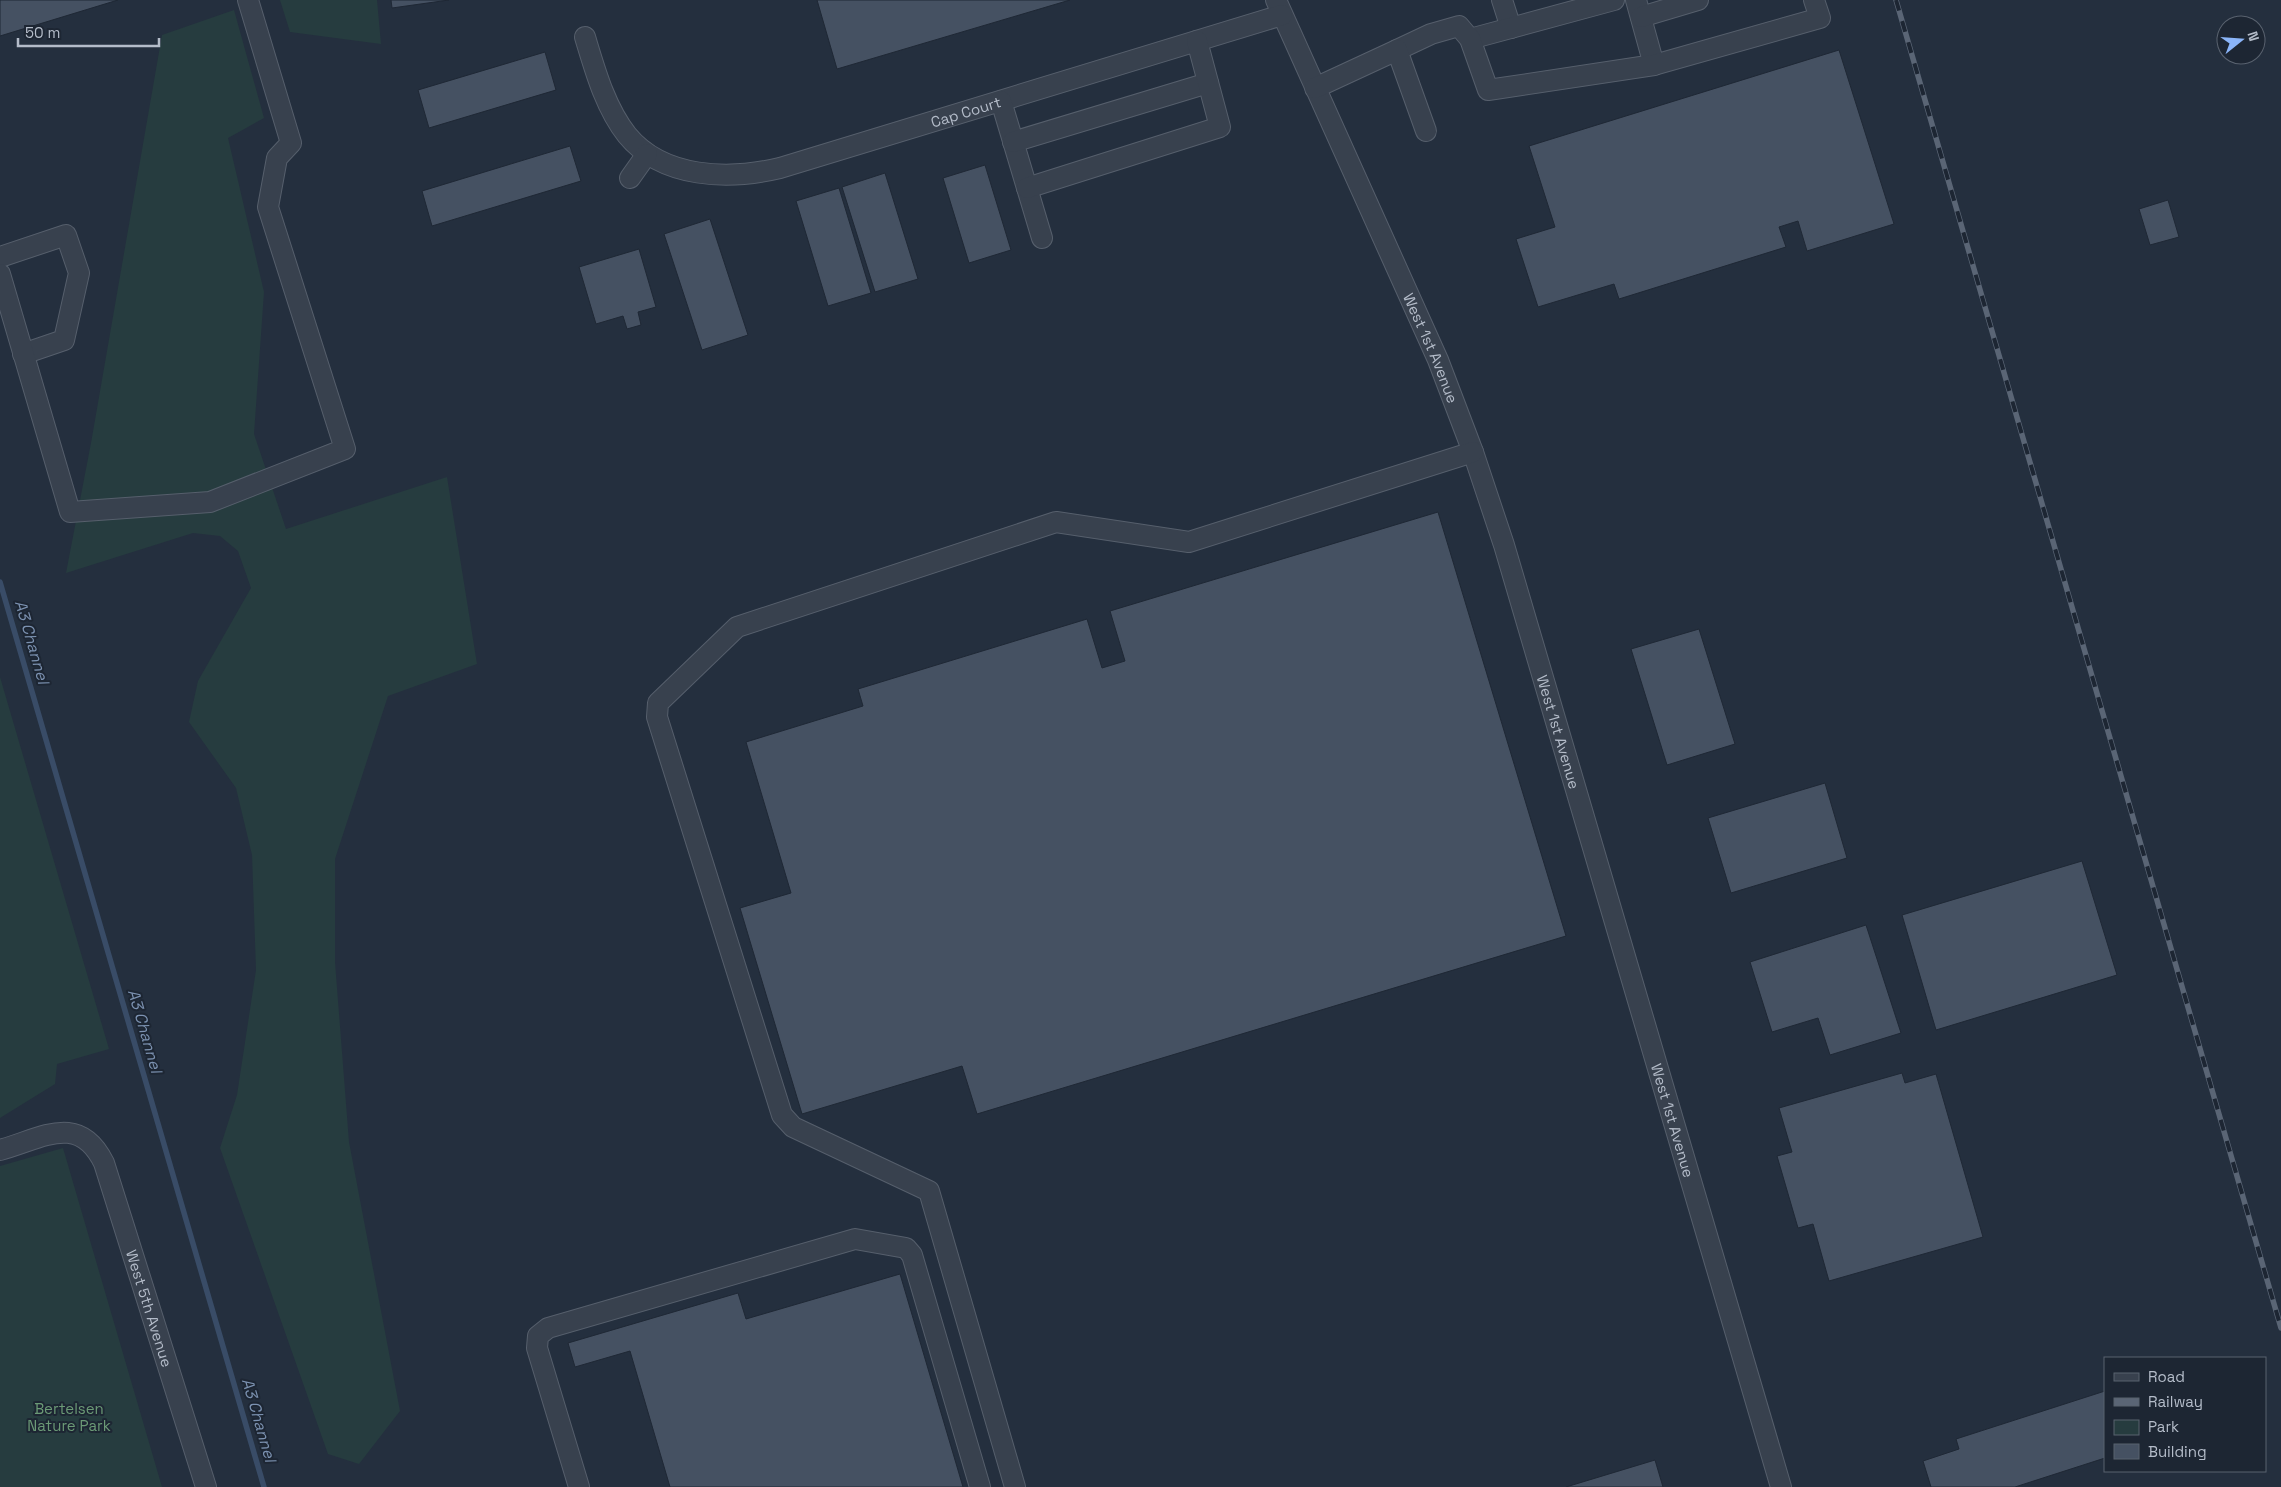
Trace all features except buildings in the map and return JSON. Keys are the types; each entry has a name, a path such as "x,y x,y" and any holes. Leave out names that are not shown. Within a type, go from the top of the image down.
{"street":[{"path":"0,274 70,512 210,502 345,449 268,207 277,158 291,143 248,0"},
{"path":"1502,0 1511,28"},
{"path":"1654,65 1639,9 1698,0"},
{"path":"1315,88 1431,34 1459,26 1470,38 1488,90 1654,65 1820,18 1814,0"},
{"path":"1470,38 1605,1"},
{"name":"Cap Court","path":"585,36 598,81 627,135 647,154 676,167 701,173 722,175 762,172 1001,101 1196,41 1279,8"},
{"name":"West 1st Avenue","path":"1279,8 1438,360 1473,452 1507,554 1781,1487"},
{"path":"1027,188 1220,127 1196,41"},
{"path":"1397,50 1426,131"},
{"path":"1013,142 1208,83"},
{"path":"1001,101 1042,238"},
{"path":"630,178 647,154"},
{"path":"0,257 66,235 79,273 64,340 23,354"},
{"path":"1015,1487 929,1191 793,1127 782,1115 657,717 658,703 737,626 1056,522 1190,542 1473,452"},
{"name":"West 5th Avenue","path":"0,1150 59,1133 71,1132 84,1136 97,1148 104,1163 206,1487"},
{"path":"579,1487 537,1348 538,1336 548,1328 855,1239 906,1248 912,1255 980,1487"}],"green space":[{"path":"280,0 377,0 381,44 290,32"},
{"path":"234,10 264,118 228,138 264,292 254,434 286,529 447,477 477,664 388,696 335,859 335,962 349,1142 400,1411 359,1464 328,1454 220,1148 237,1095 256,970 252,855 236,788 189,722 198,681 251,588 238,551 220,536 193,533 66,573 91,443 162,35"},
{"path":"0,677 109,1049 57,1064 55,1084 0,1118"},
{"name":"Bertelsen Nature Park","path":"63,1148 162,1487 0,1487 0,1166"}],"waterway":[{"name":"A3 Channel","path":"0,582 264,1487"}],"railway":[{"path":"1896,0 2281,1328"}]}
